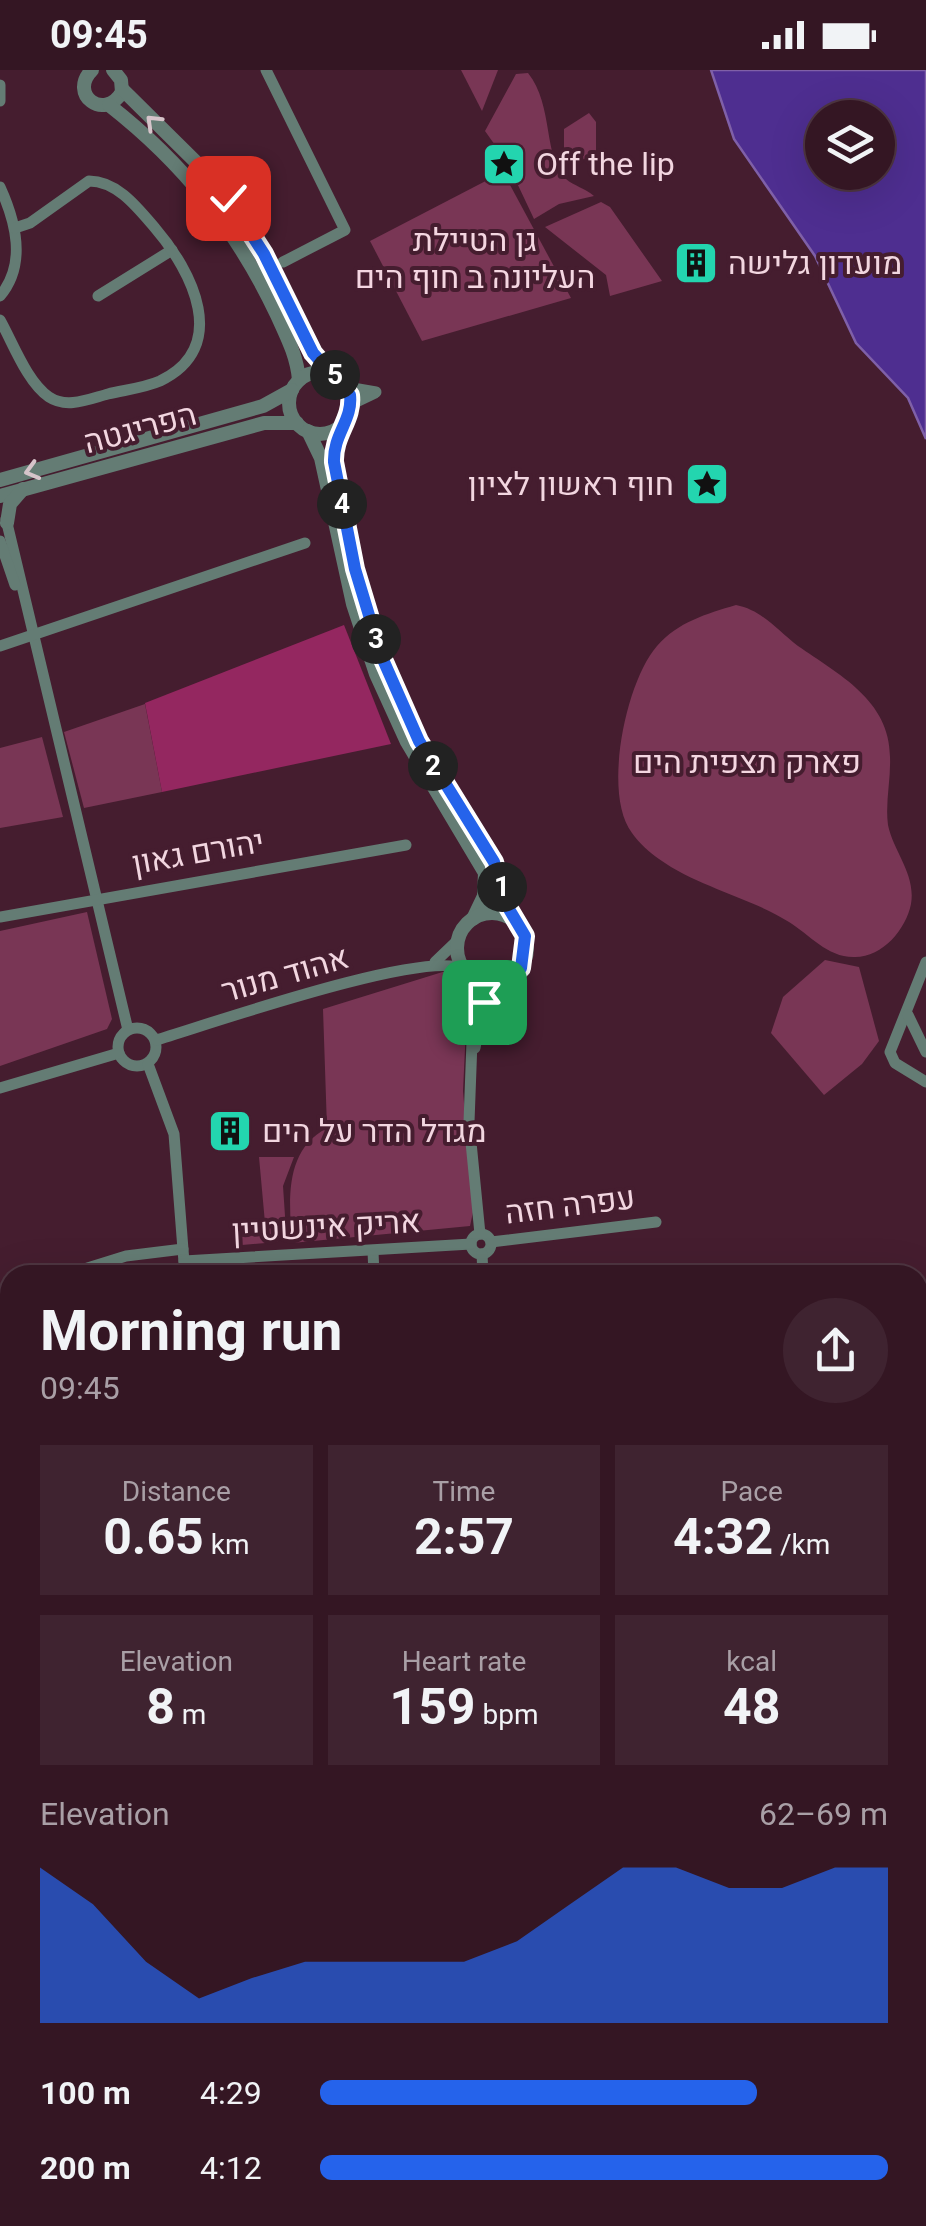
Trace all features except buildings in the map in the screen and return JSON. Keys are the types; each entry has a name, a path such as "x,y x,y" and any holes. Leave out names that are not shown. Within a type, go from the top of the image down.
{"street":[{"path":"266,70 345,230 283,262 272,274"},
{"path":"83,74 90,102 109,106 196,186 246,252 298,360 289,408 320,458 356,615 384,692 417,760 485,873 484,896 473,919 458,940 431,965"},
{"path":"109,106 121,77 219,186 264,254 326,372 347,387 376,392 352,404 334,442 335,472 355,569 381,655 419,741 494,862 514,921 525,936 526,958 484,1002 468,1081"},
{"path":"0,85 0,101"},
{"path":"0,320 36,384 49,397 68,404 158,382 189,358 200,337 201,313 195,290 172,250 132,203 102,181 74,188 45,212 15,228"},
{"path":"0,187 15,228 16,263 0,296"},
{"path":"98,296 172,250"},
{"path":"264,254 283,262"},
{"path":"296,385 326,372"},
{"name":"הפריגטה","path":"0,480 263,406 296,385"},
{"path":"347,387 352,404"},
{"name":"הפריגטה","path":"0,495 264,423 302,428"},
{"path":"302,428 321,434 341,427"},
{"path":"8,523 10,504 23,489"},
{"path":"0,495 128,1030"},
{"path":"0,542 33,635"},
{"path":"0,646 305,543"},
{"name":"יהורם גאון","path":"0,917 406,845"},
{"path":"473,919 496,914 514,921"},
{"path":"458,940 474,987 468,1081 483,1265"},
{"path":"926,962 908,1015 892,1042 895,1063 926,1082"},
{"name":"אהוד מנור","path":"156,1040 342,985 431,965 466,972"},
{"path":"466,972 486,983 504,981"},
{"path":"908,1015 924,1049"},
{"path":"142,1028 156,1040 156,1054 148,1064 133,1066 119,1053 120,1040 128,1030 142,1028"},
{"path":"892,1042 910,1037 924,1049"},
{"path":"0,1088 119,1053"},
{"path":"148,1064 174,1134 184,1265"},
{"name":"עפרה חזה","path":"481,1240 656,1222"},
{"name":"אריק אינשטיין","path":"97,1265 126,1256 373,1251 481,1240"},
{"path":"373,1251 374,1265"}],"green space":[{"path":"461,70 498,70 482,111"},
{"path":"528,73 542,100 559,170 594,196 559,204 534,219 507,162 485,131 516,74"},
{"path":"589,113 596,122 596,155 572,163 564,155 564,129"},
{"name":"גן הטיילת העליונה ב חוף הים","path":"503,172 571,298 422,341 370,241"},
{"path":"601,202 610,207 662,281 610,296 606,275 545,227"},
{"name":"פארק תצפית הים","path":"736,605 762,616 845,678 871,704 888,737 888,825 908,873 911,904 892,940 865,956 836,954 774,913 674,869 641,844 623,815 619,792 622,738 646,662 657,646 683,625"},
{"path":"145,704 162,792 84,808 64,732"},
{"path":"42,737 63,817 0,828 0,748"},
{"path":"87,912 112,1019 107,1029 0,1066 0,931"},
{"path":"825,960 859,967 879,1041 862,1064 824,1095 771,1033 783,997"},
{"path":"449,970 460,975 468,986 463,1091 473,1212 470,1226 292,1243 290,1194 296,1163 313,1138 327,1128 323,1009"},
{"path":"259,1157 294,1157 283,1186 286,1231 277,1242 242,1245 241,1237 266,1234"}],"shaded area":[{"path":"711,70 926,70 926,439 908,398 856,343 815,256 734,139"},
{"path":"344,625 391,744 162,792 145,703"}],"place":[{"name":"Off the lip","path":"504,164"},
{"name":"מועדון גלישה","path":"696,263"},
{"name":"חוף ראשון לציון","path":"707,484"},
{"name":"מגדל הדר על הים","path":"230,1131"}],"route":[{"path":"228,198 264,254 313,353 326,372 347,387 352,404 334,442 334,462 355,569 374,636 411,725 494,862 506,904 525,936 526,954 521,968 491,990 484,1002"}]}
